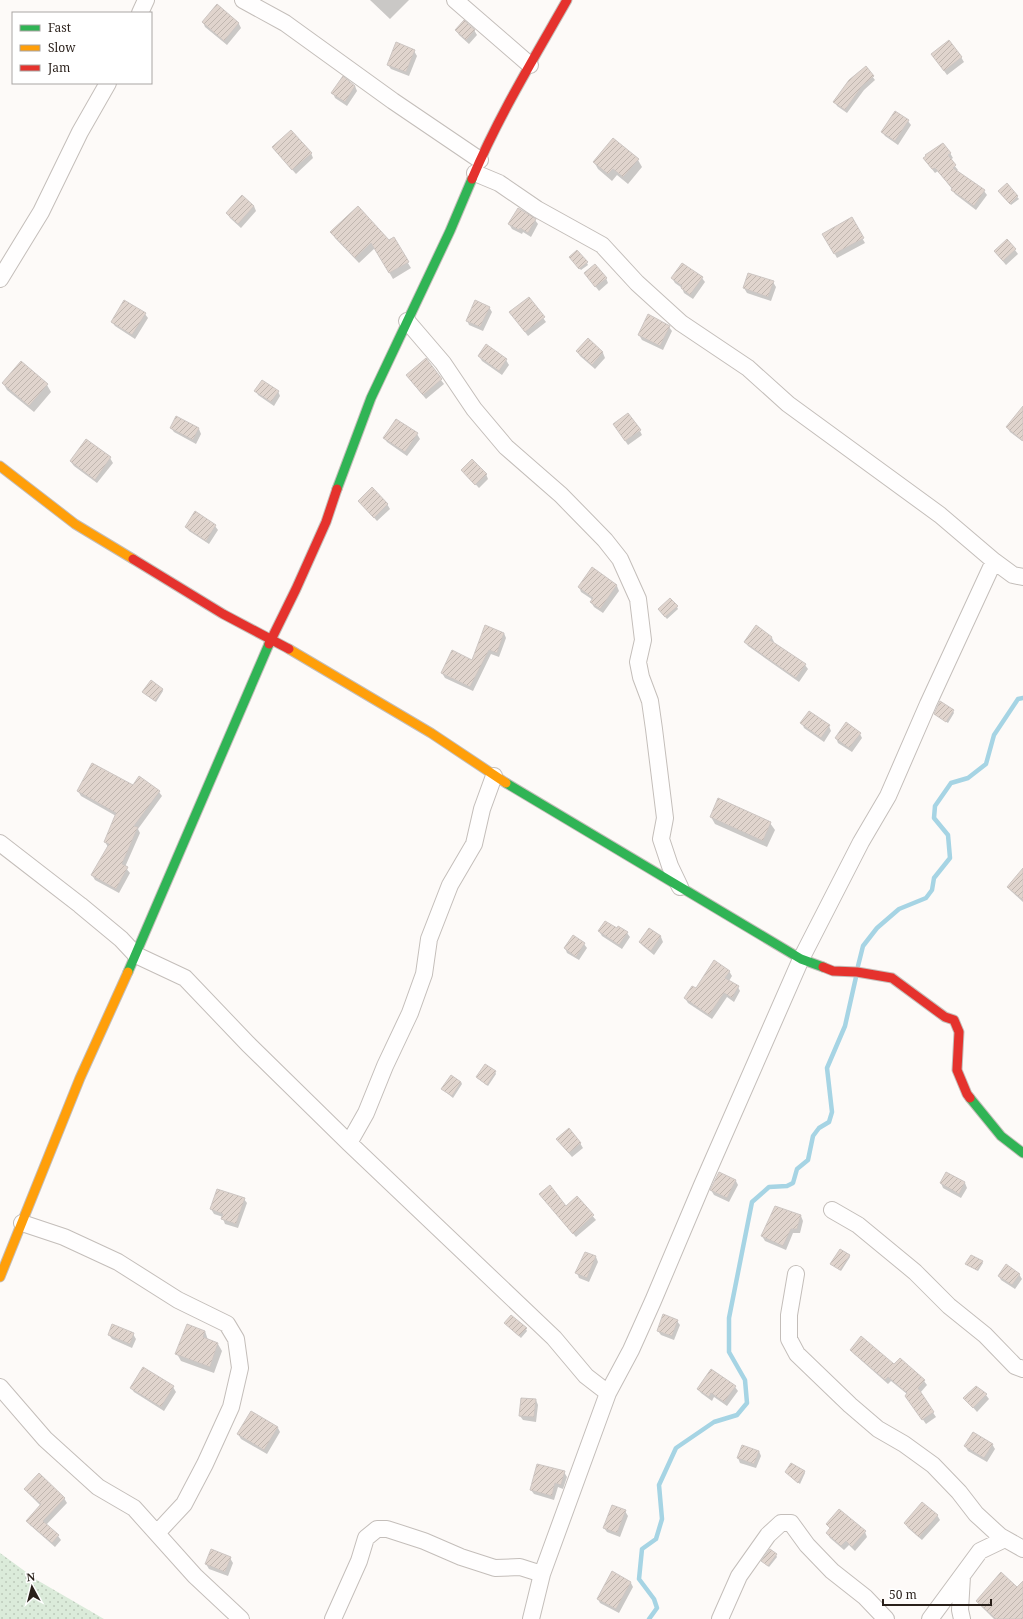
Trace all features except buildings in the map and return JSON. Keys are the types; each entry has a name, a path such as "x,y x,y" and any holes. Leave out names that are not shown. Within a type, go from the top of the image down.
{"street":[{"path":"140,12 146,0"},
{"path":"243,0 284,23 393,101 499,183 537,209 602,245 637,284 681,323 748,368 788,404 940,515 994,561 1013,575 1023,577"},
{"path":"455,0 530,65"},
{"path":"0,1277 80,1078 136,955 270,639 296,589 326,522 349,454 371,398 450,231 478,166 530,65 567,0"},
{"path":"0,279 41,212 80,132 107,84"},
{"path":"407,321 443,363 474,409 506,447 561,495 605,540 620,559 638,599 643,640 638,662 641,677 650,701 654,729 665,818 662,839 670,866 680,887"},
{"path":"0,466 75,524 223,614 270,639 431,734 494,776 801,959 833,970 857,972 892,978 944,1017 954,1020 959,1032 957,1070 966,1094 1001,1136 1023,1153"},
{"path":"531,1619 542,1574 608,1393 631,1350 801,959 857,849 888,796 928,704 994,561"},
{"path":"348,1142 366,1113 385,1066 410,1013 424,974 429,939 450,885 474,844 482,809 494,776"},
{"path":"0,842 121,939 136,955 185,978 348,1142 554,1338 586,1376 608,1393"},
{"path":"832,1210 858,1225 915,1272 949,1306 984,1335 1016,1366 1023,1369"},
{"path":"22,1223 64,1237 118,1262 178,1300 227,1324 236,1339 240,1368 231,1407 205,1464 184,1504 157,1533"},
{"path":"796,1274 789,1315 789,1331 790,1338 797,1354 850,1405 878,1429 904,1444 933,1465 959,1492 976,1514 1005,1539 1023,1549"},
{"path":"0,1387 46,1439 79,1470 98,1487 134,1508 196,1576 241,1619"},
{"path":"720,1619 739,1576 768,1535 781,1523 791,1523 807,1545 832,1571 865,1597 886,1619"},
{"path":"333,1619 359,1561 366,1538 377,1529 387,1529 424,1541 461,1557 495,1568 520,1567 542,1574"},
{"path":"930,1619 980,1551 1005,1539"},
{"path":"962,1576 960,1610 962,1619"}],"green space":[{"path":"0,1553 37,1580 104,1619 0,1619"}],"waterway":[{"path":"858,966 863,946 877,928 899,909 926,898 932,890 934,878 950,858 948,835 934,818 935,806 951,783 968,778 986,764 994,735 1018,699 1023,698"},
{"path":"649,1619 657,1608 654,1599 639,1579 642,1549 656,1539 662,1519 659,1485 676,1448 714,1422 737,1415 747,1403 745,1380 729,1352 729,1318 752,1202 769,1187 787,1186 793,1183 797,1169 808,1160 813,1136 819,1128 829,1122 832,1112 827,1068 845,1026 856,977"}],"traffic: fast":[{"path":"337,489 371,398 450,231 472,179"},
{"path":"128,972 269,644"},
{"path":"506,783 801,959 823,967"},
{"path":"970,1098 1001,1136 1023,1153"}],"traffic: slow":[{"path":"0,466 75,524 133,559"},
{"path":"289,649 431,733 506,783"},
{"path":"0,1277 80,1078 128,972"}],"traffic: jam":[{"path":"472,179 505,110 567,0"},
{"path":"269,644 326,522 337,489"},
{"path":"133,559 223,614 289,649"},
{"path":"823,967 833,971 857,972 892,978 945,1017 954,1020 959,1032 957,1070 970,1098"}]}
